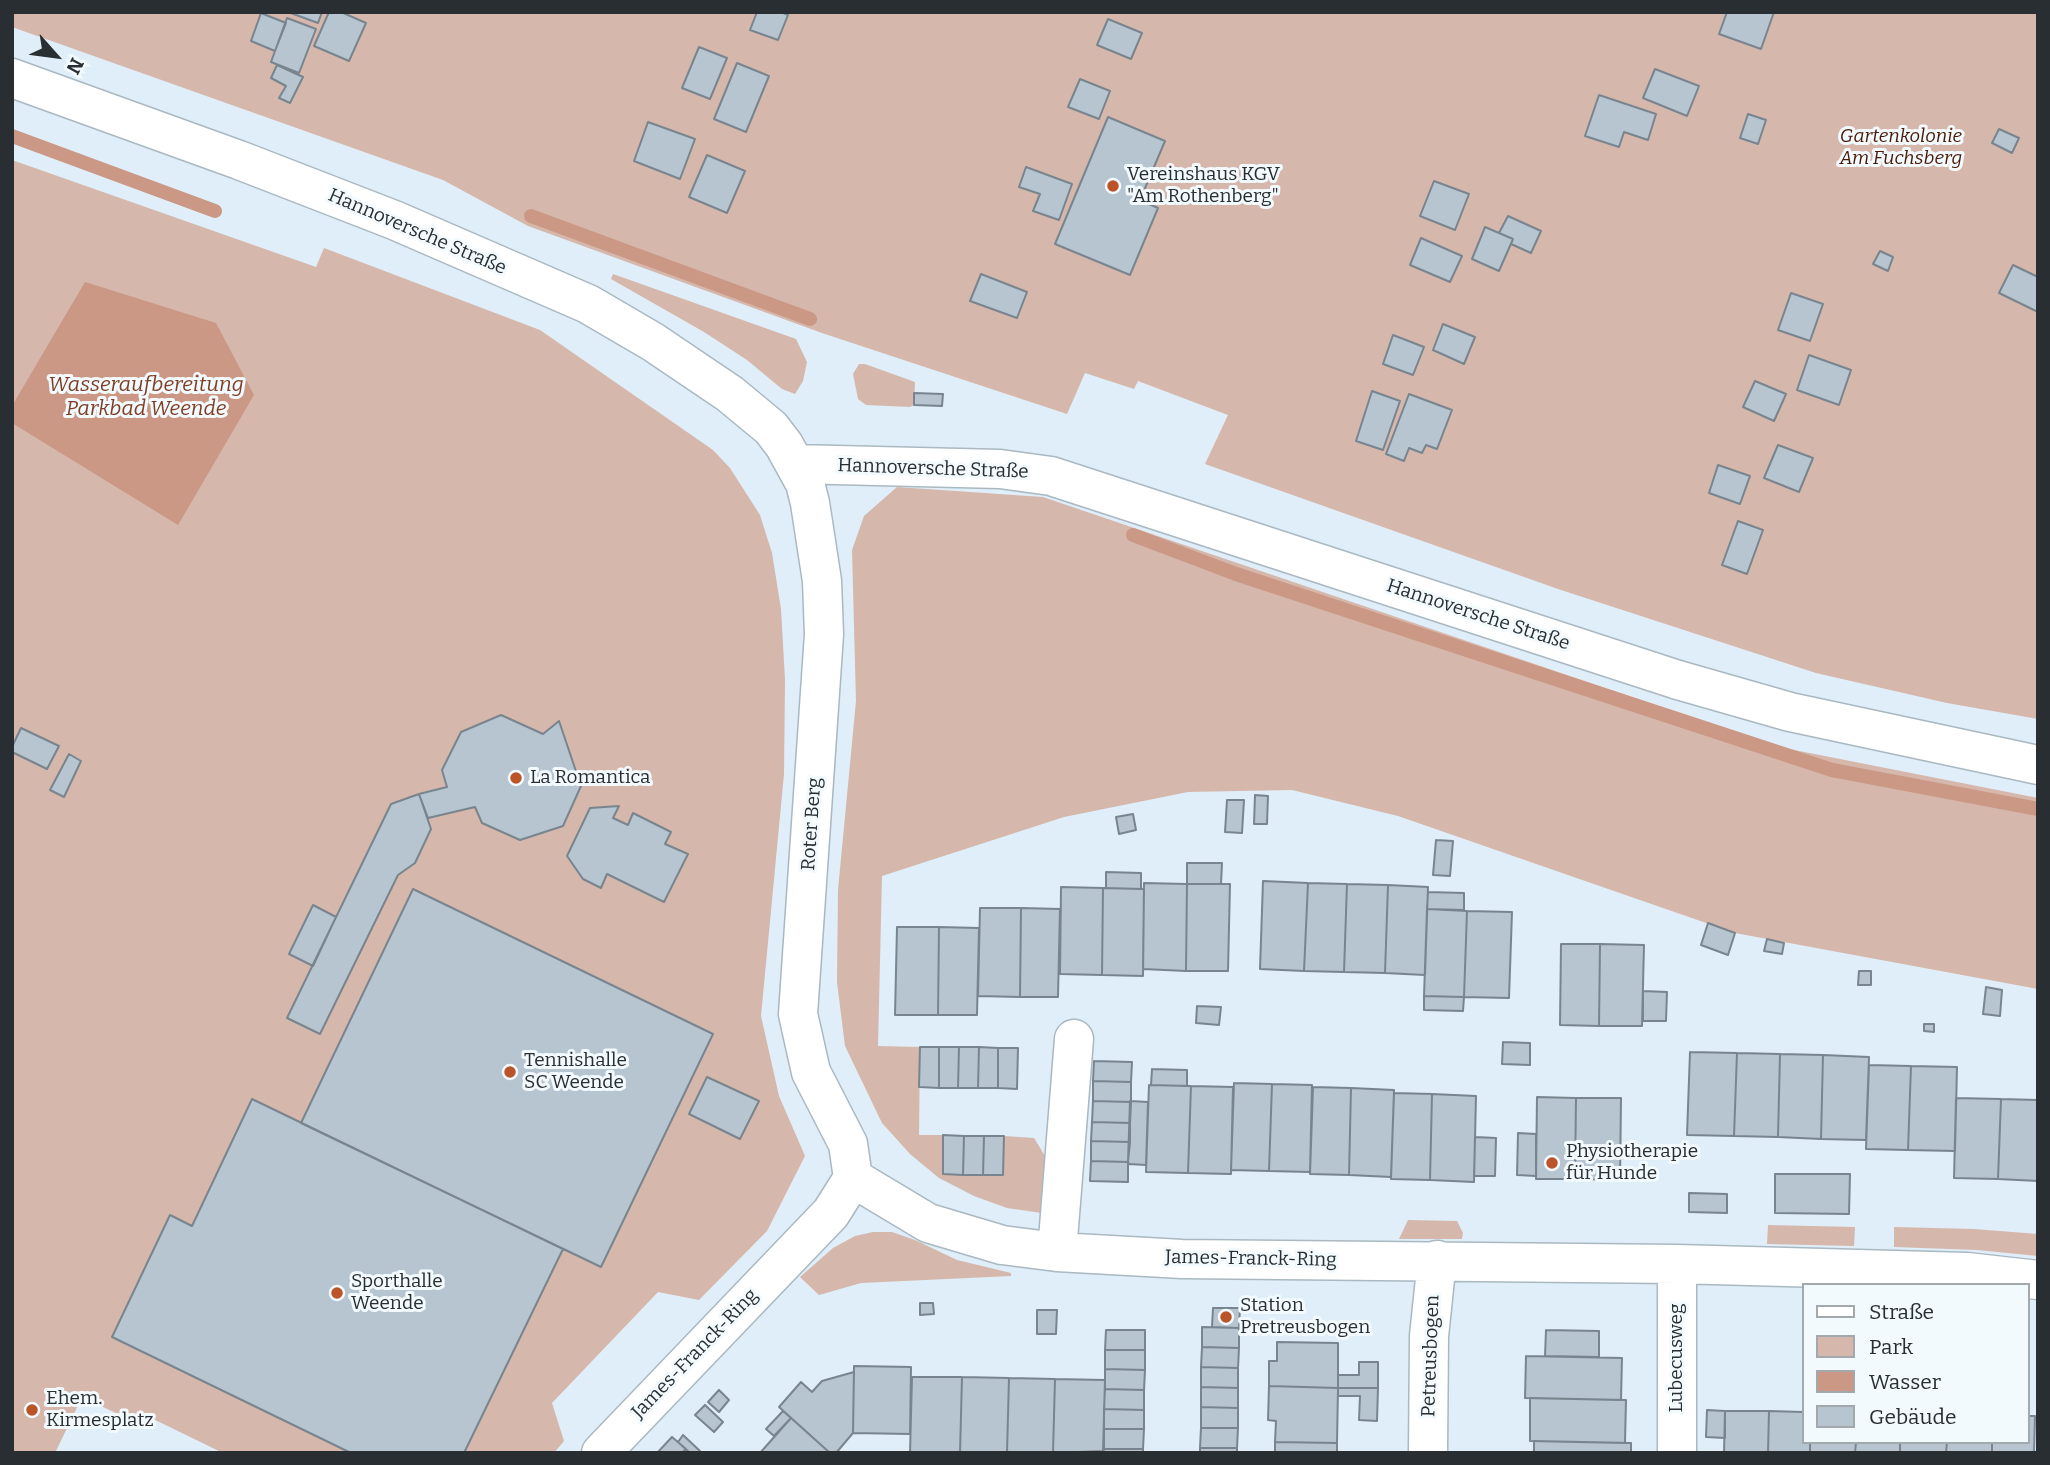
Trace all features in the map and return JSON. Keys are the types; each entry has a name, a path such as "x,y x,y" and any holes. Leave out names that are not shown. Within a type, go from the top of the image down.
{"street":[{"name":"Hannoversche Straße","path":"12,78 239,160 394,220 588,304 653,342 730,394 771,428 795,464 1000,469 1051,476 1612,658 1790,712 2038,765"},
{"name":"Roter Berg","path":"795,464 805,483 819,552 824,634 798,1014 811,1072 848,1143 853,1178"},
{"path":"1057,1252 1074,1039"},
{"name":"James-Franck-Ring","path":"601,1453 831,1213 853,1178 928,1223 1002,1245 1057,1252 1182,1259 1437,1260 1967,1272 2038,1280"},
{"name":"Petreusbogen","path":"1428,1453 1429,1336 1437,1260"},
{"name":"Lubecusweg","path":"1677,1264 1677,1453"}],"green space":[{"name":"Gartenkolonie Am Fuchsberg","path":"12,12 2038,12 2038,719 1947,703 1816,673 1558,589 1205,464 1228,415 1138,381 1134,389 1085,373 1067,414 822,333 528,226 443,180 12,27"},
{"path":"12,160 316,267 324,248 540,330 713,450 730,468 760,515 772,553 781,609 785,680 784,774 761,1016 779,1096 805,1156 767,1231 699,1300 658,1292 552,1403 564,1441 554,1453 223,1453 145,1415 139,1424 82,1397 55,1453 12,1453"},
{"path":"613,274 796,339 807,362 803,381 795,394 782,389 747,360 704,332 611,279"},
{"path":"859,364 915,382 914,405 866,405 858,399 853,374"},
{"path":"897,487 1043,497 1779,747 2038,798 2038,989 1735,933 1398,816 1292,790 1188,792 1064,817 882,876 878,1046 920,1047 919,1135 943,1135 944,1174 1003,1175 1004,1136 1034,1138 1045,1156 1042,1213 1007,1208 974,1196 939,1178 910,1154 882,1123 845,1046 837,982 838,890 856,701 852,550 864,516"},
{"path":"1408,1220 1457,1221 1463,1233 1462,1239 1399,1239"},
{"path":"1768,1225 1855,1227 1854,1246 1767,1244"},
{"path":"1894,1227 2038,1234 2038,1256 1977,1250 1894,1247"},
{"path":"892,1232 957,1260 1011,1273 1011,1276 861,1283 819,1295 800,1277 833,1248 855,1236"}],"water":[{"name":"Wasseraufbereitung Parkbad Weende","path":"85,282 216,323 254,395 178,525 12,423 12,406"}],"building":[{"path":"288,12 322,12 318,23"},
{"path":"329,12 341,12 366,23 349,61 314,46"},
{"path":"757,12 781,12 788,15 778,40 750,30"},
{"path":"1727,12 1774,12 1761,49 1719,34"},
{"path":"261,13 286,23 275,51 251,41"},
{"path":"287,18 316,29 299,73 271,62"},
{"path":"1108,19 1142,33 1131,59 1097,45"},
{"path":"699,47 727,58 710,99 682,88"},
{"path":"737,63 769,76 746,132 714,119"},
{"path":"277,65 303,77 290,103 279,98 286,86 271,78"},
{"path":"1655,69 1699,86 1687,116 1643,98"},
{"path":"1080,79 1110,91 1099,119 1068,107"},
{"path":"1599,95 1656,114 1648,140 1624,132 1619,147 1585,136"},
{"path":"1748,114 1766,120 1758,144 1740,138"},
{"name":"Vereinshaus KGV \"Am Rothenberg\"","path":"1108,117 1165,141 1140,200 1158,208 1130,275 1055,244"},
{"path":"648,122 695,139 680,179 634,161"},
{"path":"1999,129 2019,138 2012,153 1992,143"},
{"path":"707,155 745,171 727,213 689,197"},
{"path":"1026,167 1072,184 1059,220 1033,211 1040,194 1019,187"},
{"path":"1434,181 1469,194 1455,230 1420,216"},
{"path":"1508,216 1541,231 1531,253 1511,244 1513,239 1499,233"},
{"path":"1485,227 1513,239 1499,271 1472,259"},
{"path":"1421,238 1462,256 1450,282 1410,265"},
{"path":"1880,251 1893,257 1888,271 1873,264"},
{"path":"2013,265 2038,277 2038,312 1999,293"},
{"path":"981,274 1027,292 1017,318 970,301"},
{"path":"1791,293 1823,304 1810,341 1778,330"},
{"path":"1443,324 1475,337 1464,364 1433,350"},
{"path":"1393,335 1424,347 1413,375 1383,364"},
{"path":"1809,355 1851,370 1839,405 1797,390"},
{"path":"1755,381 1786,394 1774,421 1743,407"},
{"path":"1372,391 1400,401 1383,450 1356,441"},
{"path":"914,393 943,394 942,406 914,405"},
{"path":"1409,394 1452,410 1437,449 1426,445 1422,453 1409,448 1404,461 1386,454"},
{"path":"1778,445 1813,458 1799,492 1764,478"},
{"path":"1718,465 1750,476 1740,504 1709,493"},
{"path":"1738,521 1763,530 1747,574 1722,565"},
{"path":"501,715 543,734 559,721 581,786 563,826 520,840 482,823 475,807 428,818 419,794 447,787 442,770 461,732"},
{"path":"21,728 59,746 47,769 12,752"},
{"path":"69,754 81,761 64,797 50,790"},
{"path":"419,794 431,829 415,863 398,875 320,1034 287,1018 391,804"},
{"path":"1255,795 1268,796 1267,824 1254,824"},
{"path":"1227,800 1244,800 1242,833 1225,832"},
{"path":"619,806 613,818 628,825 633,813 671,832 665,844 688,854 664,902 607,874 601,888 583,879 567,856 590,808"},
{"path":"1133,814 1136,830 1119,834 1116,817"},
{"path":"1436,840 1453,841 1450,876 1433,875"},
{"path":"1187,863 1222,863 1221,884 1187,884"},
{"path":"1106,872 1141,873 1141,889 1106,888"},
{"path":"1263,881 1308,883 1304,971 1260,969"},
{"path":"1144,883 1187,884 1186,971 1143,969"},
{"path":"1308,883 1347,884 1344,972 1304,971"},
{"path":"1187,884 1230,884 1228,971 1186,971"},
{"path":"1347,884 1388,885 1385,973 1344,972"},
{"path":"1388,885 1428,887 1425,975 1385,973"},
{"path":"1061,887 1103,888 1102,975 1060,974"},
{"path":"1103,888 1144,889 1143,976 1102,975"},
{"name":"Tennishalle SC Weende","path":"413,889 713,1034 601,1267 301,1123"},
{"path":"1428,892 1464,893 1464,910 1427,909"},
{"path":"313,905 336,917 313,966 289,954"},
{"path":"980,908 1021,908 1020,997 978,996"},
{"path":"1021,908 1060,909 1058,997 1020,997"},
{"path":"1427,909 1467,911 1464,997 1424,996"},
{"path":"1467,911 1512,912 1509,998 1464,997"},
{"path":"1708,923 1735,933 1728,955 1701,945"},
{"path":"897,927 939,927 938,1015 895,1015"},
{"path":"939,927 979,928 977,1015 938,1015"},
{"path":"1767,939 1784,943 1782,954 1764,951"},
{"path":"1561,944 1600,944 1599,1026 1560,1025"},
{"path":"1600,944 1644,945 1642,1026 1599,1026"},
{"path":"1859,971 1871,971 1871,985 1858,985"},
{"path":"1986,987 2002,990 2000,1016 1983,1014"},
{"path":"1643,991 1667,992 1666,1021 1643,1021"},
{"path":"1424,996 1464,997 1463,1011 1424,1010"},
{"path":"1197,1006 1221,1007 1219,1025 1196,1023"},
{"path":"1924,1024 1934,1024 1934,1032 1924,1031"},
{"path":"1503,1042 1530,1043 1530,1065 1502,1064"},
{"path":"920,1047 939,1047 939,1088 919,1087"},
{"path":"939,1047 959,1047 958,1088 939,1088"},
{"path":"959,1047 979,1047 978,1088 958,1088"},
{"path":"979,1047 998,1048 998,1088 978,1088"},
{"path":"998,1048 1018,1048 1017,1089 998,1088"},
{"path":"1690,1052 1737,1053 1734,1136 1687,1135"},
{"path":"1737,1053 1780,1054 1778,1137 1734,1136"},
{"path":"1780,1054 1823,1055 1821,1139 1778,1137"},
{"path":"1823,1055 1869,1057 1866,1140 1821,1139"},
{"path":"1094,1061 1132,1062 1131,1082 1093,1081"},
{"path":"1869,1065 1911,1066 1908,1150 1866,1149"},
{"path":"1911,1066 1957,1067 1955,1151 1908,1150"},
{"path":"1152,1069 1187,1070 1187,1086 1151,1085"},
{"path":"707,1077 759,1101 740,1139 689,1114"},
{"path":"1093,1081 1131,1082 1131,1102 1093,1101"},
{"path":"1234,1083 1272,1084 1269,1171 1231,1170"},
{"path":"1272,1084 1312,1085 1310,1172 1269,1171"},
{"path":"1149,1085 1191,1086 1188,1173 1146,1172"},
{"path":"1191,1086 1233,1087 1231,1174 1188,1173"},
{"path":"1313,1087 1351,1088 1349,1175 1310,1174"},
{"path":"1351,1088 1394,1090 1391,1177 1349,1175"},
{"path":"1394,1093 1432,1094 1430,1180 1391,1179"},
{"path":"1432,1094 1476,1096 1474,1182 1430,1180"},
{"path":"1537,1097 1576,1098 1575,1179 1536,1179"},
{"path":"1576,1098 1621,1098 1620,1180 1575,1179"},
{"path":"1956,1098 2001,1099 1998,1179 1954,1178"},
{"name":"Sporthalle Weende","path":"252,1099 563,1249 464,1453 351,1453 112,1337 170,1215 192,1226"},
{"path":"2001,1099 2038,1100 2038,1181 1998,1179"},
{"path":"1093,1101 1131,1102 1130,1123 1092,1122"},
{"path":"1130,1101 1148,1102 1146,1165 1128,1162"},
{"path":"1092,1122 1130,1123 1130,1142 1091,1141"},
{"path":"1518,1133 1536,1134 1536,1176 1517,1175"},
{"path":"943,1135 964,1136 963,1175 943,1174"},
{"path":"964,1136 984,1136 983,1175 963,1175"},
{"path":"984,1136 1004,1136 1003,1175 983,1175"},
{"path":"1475,1137 1496,1138 1495,1176 1474,1176"},
{"path":"1091,1141 1130,1142 1128,1162 1091,1161"},
{"path":"1091,1161 1128,1162 1128,1182 1090,1181"},
{"path":"1775,1174 1850,1174 1849,1214 1775,1213"},
{"path":"1689,1193 1727,1194 1727,1213 1689,1212"},
{"path":"920,1303 933,1303 934,1314 920,1315"},
{"name":"Station Pretreusbogen","path":"1213,1308 1240,1308 1239,1328 1212,1327"},
{"path":"1037,1310 1057,1310 1056,1334 1037,1334"},
{"path":"1202,1327 1239,1328 1239,1348 1202,1347"},
{"path":"1106,1330 1145,1330 1145,1350 1105,1350"},
{"path":"1546,1330 1599,1331 1599,1357 1545,1356"},
{"path":"1277,1342 1338,1343 1338,1388 1269,1386 1269,1361 1277,1361"},
{"path":"1202,1347 1239,1348 1238,1368 1201,1367"},
{"path":"1105,1350 1145,1350 1145,1370 1105,1369"},
{"path":"1526,1356 1622,1358 1621,1400 1525,1398"},
{"path":"1359,1362 1378,1362 1378,1388 1338,1388 1338,1375 1359,1375"},
{"path":"854,1366 911,1367 910,1434 853,1433"},
{"path":"1201,1367 1238,1368 1238,1388 1201,1387"},
{"path":"1105,1369 1145,1370 1144,1390 1105,1389"},
{"path":"854,1372 853,1433 836,1453 830,1453 779,1407 801,1382 812,1392 822,1381"},
{"path":"912,1377 962,1377 960,1453 910,1453"},
{"path":"962,1377 1009,1378 1007,1453 960,1453"},
{"path":"1009,1378 1055,1379 1053,1453 1007,1453"},
{"path":"1055,1379 1105,1380 1103,1451 1053,1453"},
{"path":"1269,1386 1338,1388 1337,1443 1275,1442 1276,1421 1268,1420"},
{"path":"1201,1387 1238,1388 1238,1408 1201,1407"},
{"path":"1338,1388 1378,1388 1377,1421 1359,1420 1360,1396 1338,1396"},
{"path":"1105,1389 1144,1390 1144,1410 1104,1409"},
{"path":"719,1390 729,1400 719,1412 708,1402"},
{"path":"1530,1398 1626,1400 1625,1443 1530,1441"},
{"path":"705,1405 723,1422 714,1432 695,1415"},
{"path":"1201,1407 1238,1408 1238,1428 1201,1428"},
{"path":"1104,1409 1144,1410 1144,1429 1104,1429"},
{"path":"1707,1410 1725,1411 1725,1438 1706,1437"},
{"path":"783,1411 791,1418 774,1436 766,1429"},
{"path":"1725,1411 1769,1411 1768,1453 1724,1453"},
{"path":"1769,1411 1801,1412 1801,1444 1810,1444 1810,1453 1768,1453"},
{"path":"2029,1416 2035,1416 2034,1453 1992,1453 1992,1444 2029,1444"},
{"path":"791,1418 830,1453 760,1453"},
{"path":"1201,1428 1238,1428 1237,1448 1200,1448"},
{"path":"1104,1429 1144,1429 1143,1449 1104,1449"},
{"path":"683,1435 699,1453 690,1453 678,1442"},
{"path":"672,1437 686,1449 682,1453 657,1453"},
{"path":"1534,1441 1631,1443 1631,1453 1534,1453"},
{"path":"1275,1442 1337,1443 1337,1453 1275,1453"},
{"path":"1810,1444 1856,1444 1855,1453 1810,1453"},
{"path":"1856,1444 1900,1444 1900,1453 1855,1453"},
{"path":"1900,1444 1947,1444 1946,1453 1900,1453"},
{"path":"1947,1444 1992,1444 1992,1453 1946,1453"},
{"path":"1200,1448 1237,1448 1237,1453 1200,1453"},
{"path":"1104,1449 1143,1449 1143,1453 1103,1453"}],"waterway":[{"path":"12,136 215,211"},
{"path":"531,216 810,319"},
{"path":"1133,535 1236,574 1832,770 2038,809"}],"place":[{"name":"Vereinshaus KGV \"Am Rothenberg\"","path":"1113,186"},
{"name":"La Romantica","path":"516,778"},
{"name":"Tennishalle SC Weende","path":"510,1072"},
{"name":"Physiotherapie für Hunde","path":"1552,1163"},
{"name":"Sporthalle Weende","path":"337,1293"},
{"name":"Station Pretreusbogen","path":"1226,1317"},
{"name":"Ehem. Kirmesplatz","path":"32,1410"}]}
